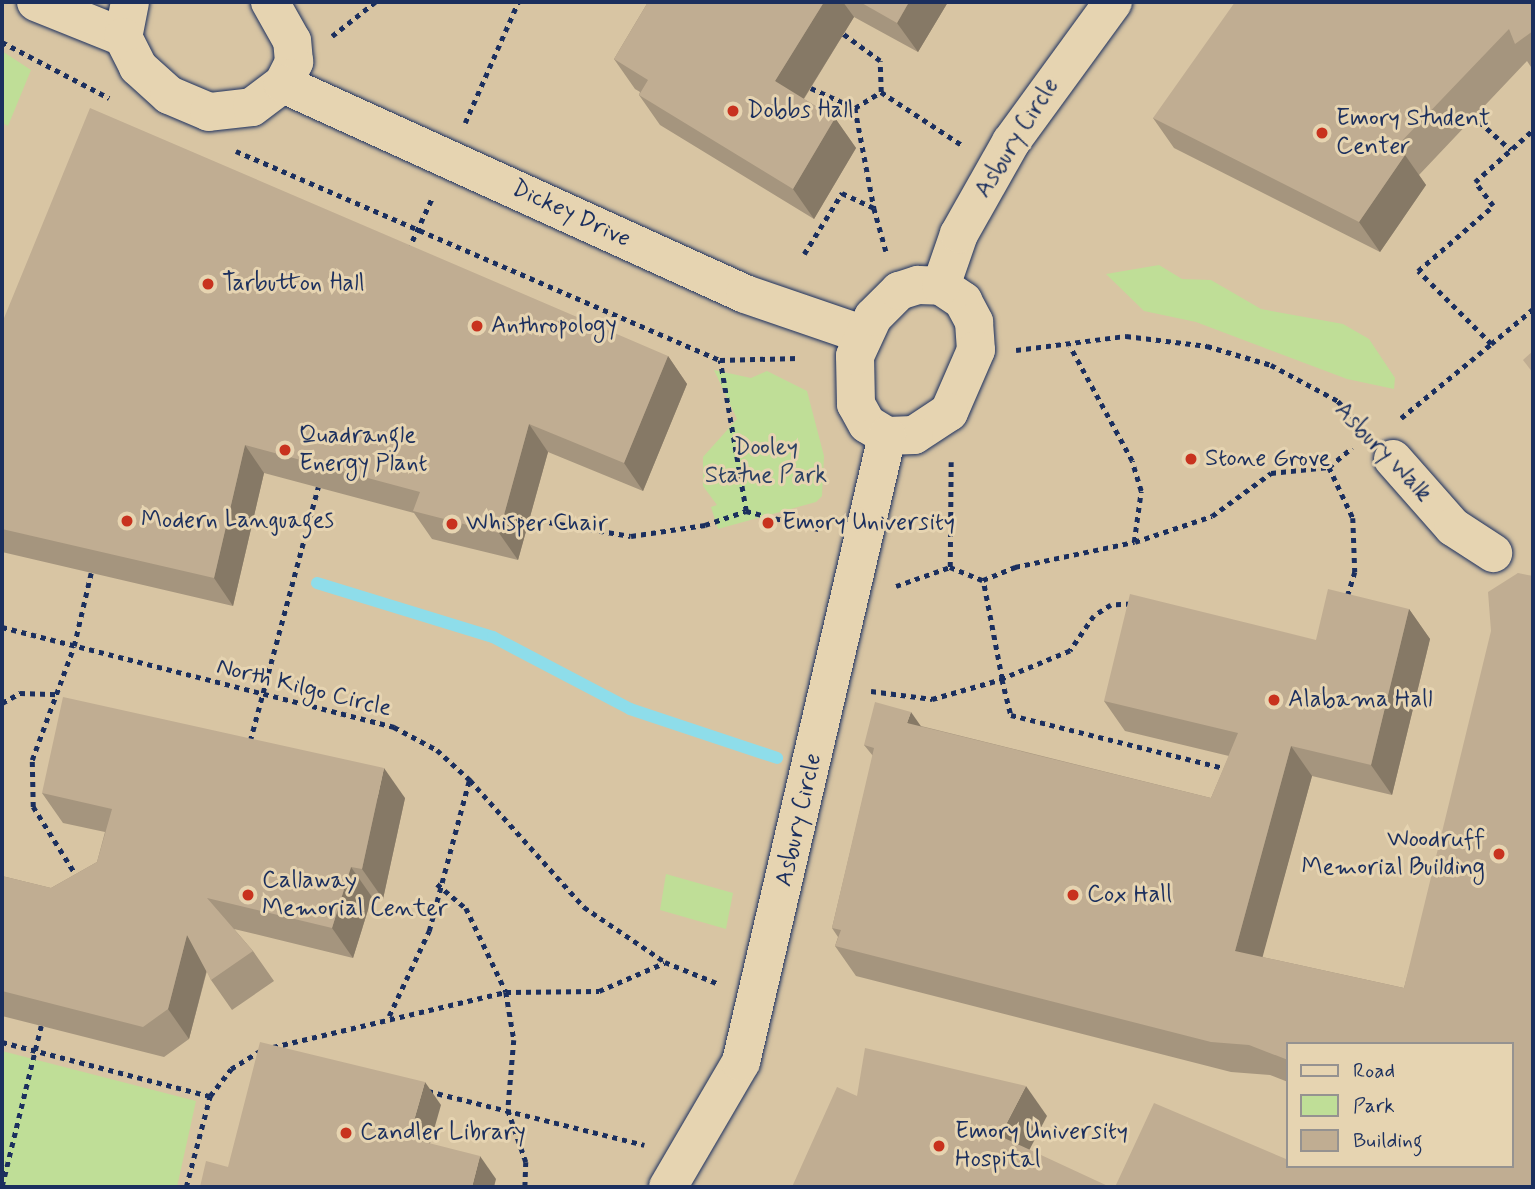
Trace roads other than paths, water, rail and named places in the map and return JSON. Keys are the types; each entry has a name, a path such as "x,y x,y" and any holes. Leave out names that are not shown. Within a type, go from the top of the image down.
{"street":[{"path":"36,2 127,20 151,82 209,112 251,107 283,84 294,62 292,41 270,2"},
{"name":"Asbury Circle","path":"942,286 959,234 1012,142 1113,2"},
{"name":"Dickey Drive","path":"283,84 745,293 862,334"},
{"path":"942,286 963,301 974,322 976,350 949,412 914,435 887,436 867,424 856,404 853,377 862,334 899,291 942,286"},
{"name":"Asbury Circle","path":"667,1187 688,1156 741,1062 759,1000 887,436"},
{"name":"Asbury Walk","path":"1381,447 1453,527 1493,553"}],"waterway":[{"path":"317,583 493,637 630,709 777,758"}],"place":[{"name":"Dobbs Hall","path":"733,111"},
{"name":"Emory Student Center","path":"1322,133"},
{"name":"Tarbutton Hall","path":"208,284"},
{"name":"Anthropology","path":"477,326"},
{"name":"Quadrangle Energy Plant","path":"285,450"},
{"name":"Stone Grove","path":"1191,459"},
{"name":"Modern Languages","path":"127,521"},
{"name":"Emory University","path":"768,523"},
{"name":"Whisper Chair","path":"452,524"},
{"name":"Alabama Hall","path":"1274,700"},
{"name":"Woodruff Memorial Building","path":"1499,854"},
{"name":"Callaway Memorial Center","path":"248,895"},
{"name":"Cox Hall","path":"1073,895"},
{"name":"Candler Library","path":"346,1133"},
{"name":"Emory University Hospital","path":"939,1146"}],"park label":[{"name":"Dooley Statue Park","path":"766,462"}]}
